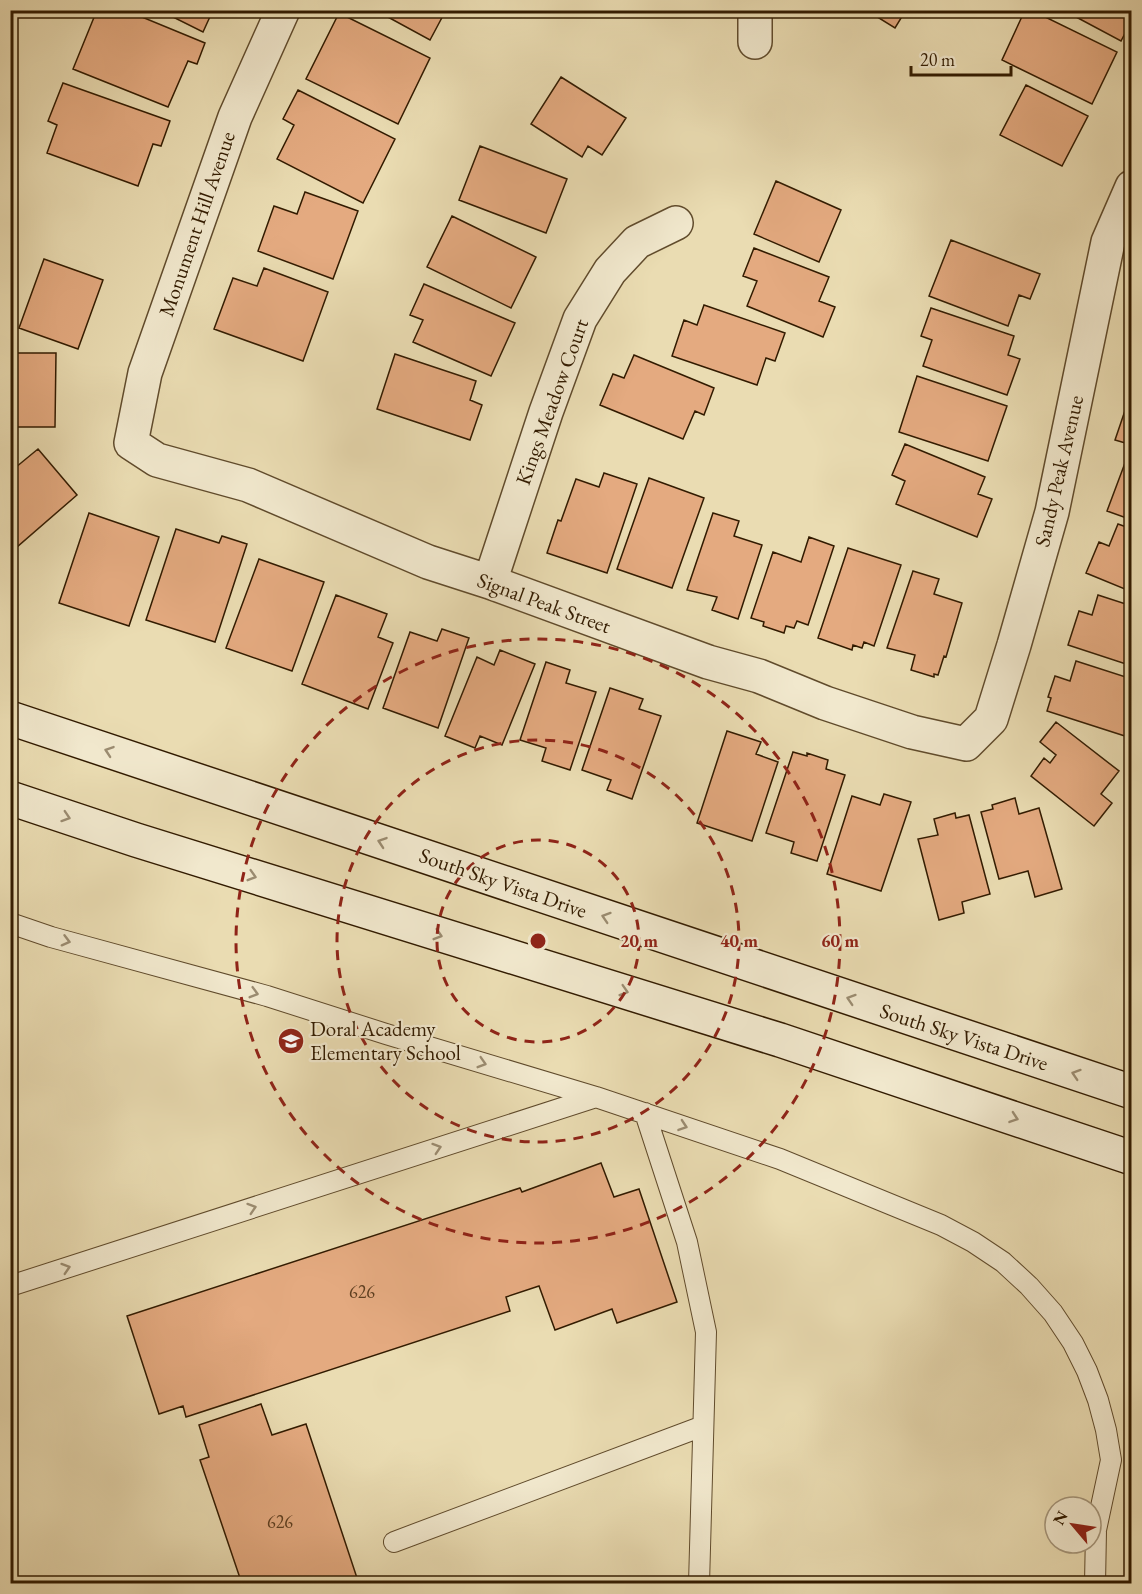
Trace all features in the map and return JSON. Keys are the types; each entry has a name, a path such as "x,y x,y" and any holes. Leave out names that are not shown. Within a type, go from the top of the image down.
{"street":[{"name":"Monument Hill Avenue","path":"131,443 145,373 153,350 235,117 283,10"},
{"path":"755,10 755,42"},
{"name":"Sandy Peak Avenue","path":"966,744 991,719 1014,645 1052,512 1120,246 1131,187"},
{"name":"Kings Meadow Court","path":"490,582 546,412 580,319 610,271 637,242 676,223"},
{"name":"Signal Peak Street","path":"131,443 157,460 248,485 428,562 490,582 708,662 759,676 912,732 966,744"},
{"name":"South Sky Vista Drive","path":"10,718 1131,1092"},
{"path":"10,798 136,840 780,1040 1131,1158"}],"lane":[{"path":"10,923 51,937 267,996 597,1097 780,1159 941,1225 973,1242 1003,1262 1053,1313 1073,1343 1098,1400 1111,1460 1096,1530 1095,1584"},
{"path":"10,1286 597,1097"},
{"path":"645,1113 687,1242 705,1332 699,1584"},
{"path":"394,1542 703,1426"}],"building":[{"path":"97,10 125,10 205,43 197,64 188,61 168,107 73,69"},
{"path":"159,10 213,10 203,32"},
{"path":"375,10 446,10 430,40"},
{"path":"866,10 906,10 895,28"},
{"path":"1025,10 1031,10 1117,52 1092,104 1002,60"},
{"path":"1063,10 1132,10 1132,20 1121,41"},
{"path":"339,13 430,58 398,124 306,79"},
{"path":"561,77 626,118 602,155 588,146 582,157 531,124"},
{"path":"63,83 170,121 161,146 153,144 138,186 47,153 57,125 48,121"},
{"path":"1026,85 1088,116 1062,166 1000,135"},
{"path":"298,90 395,139 363,203 277,159 294,125 283,119"},
{"path":"480,146 567,179 546,233 459,200"},
{"path":"776,181 841,210 819,262 754,234"},
{"path":"305,192 358,211 333,279 258,251 274,206 297,214"},
{"path":"452,216 536,257 511,308 427,267"},
{"path":"951,240 1040,274 1030,299 1019,295 1008,326 929,296"},
{"path":"754,248 829,277 819,301 835,307 823,337 747,306 757,281 743,276"},
{"path":"44,259 103,280 78,349 19,328"},
{"path":"264,268 328,292 303,361 214,329 233,278 257,286"},
{"path":"424,284 515,323 491,376 413,342 423,320 410,315"},
{"path":"704,305 785,333 775,361 766,358 757,385 672,356 684,320 697,325"},
{"path":"931,308 1014,336 1008,355 1020,359 1007,395 923,366 932,340 921,336"},
{"path":"10,353 56,353 55,427 10,427"},
{"path":"395,354 476,381 470,400 482,405 470,440 377,409"},
{"path":"634,355 714,388 704,415 695,411 683,439 600,405 613,374 624,378"},
{"path":"917,376 1007,406 988,461 899,432"},
{"path":"1132,390 1132,445 1115,440"},
{"path":"905,444 985,477 978,494 992,499 977,537 896,504 905,481 892,475"},
{"path":"38,449 77,495 10,553 10,472"},
{"path":"1125,463 1132,466 1132,520 1107,511"},
{"path":"604,473 637,484 607,573 547,553 576,479 599,487"},
{"path":"649,478 704,498 672,588 617,569"},
{"path":"89,513 159,537 129,626 59,603"},
{"path":"713,513 739,521 734,536 762,545 738,619 712,610 717,597 687,590"},
{"path":"1118,524 1132,529 1132,592 1086,573 1099,542 1109,546"},
{"path":"176,529 219,543 222,536 247,544 215,642 146,620"},
{"path":"809,537 834,546 808,625 797,621 794,628 786,626 784,633 763,626 764,622 751,618 773,552 801,562"},
{"path":"848,548 901,565 874,646 864,642 862,648 853,645 852,650 818,638"},
{"path":"259,559 324,582 292,671 226,648"},
{"path":"913,571 939,579 934,594 962,603 946,657 944,656 938,675 934,674 934,677 911,670 915,655 887,648"},
{"path":"336,595 387,614 378,637 393,643 368,709 302,684"},
{"path":"1098,595 1132,606 1132,666 1068,645 1079,611 1092,615"},
{"path":"442,629 469,638 438,728 383,708 410,632 437,641"},
{"path":"500,650 535,664 502,745 480,736 475,748 445,736 477,657 494,665"},
{"path":"1076,661 1132,679 1132,726 1128,737 1047,711 1051,698 1048,697 1055,676 1070,681"},
{"path":"546,662 570,670 566,683 596,692 570,770 542,761 546,748 520,740"},
{"path":"610,688 643,699 639,709 661,716 632,799 607,790 611,780 582,770"},
{"path":"1056,722 1119,771 1101,794 1112,803 1094,826 1031,776 1044,758 1050,763 1056,755 1040,742"},
{"path":"727,731 761,742 756,754 778,762 752,841 697,823"},
{"path":"793,752 807,756 807,753 828,760 826,769 845,775 817,861 791,853 794,842 766,833"},
{"path":"884,794 911,802 881,891 827,874 852,796 880,805"},
{"path":"1015,798 1019,814 1039,808 1062,889 1035,897 1028,871 999,879 981,812 993,809 992,805"},
{"path":"955,813 956,818 969,815 990,894 962,902 964,913 939,920 918,839 938,835 934,819"},
{"path":"601,1163 614,1197 639,1189 677,1302 617,1323 612,1309 555,1330 539,1286 506,1297 510,1311 186,1417 183,1406 159,1414 127,1316 520,1188 522,1192"},
{"path":"261,1404 272,1435 306,1424 359,1584 242,1584 200,1460 209,1457 199,1425"}],"place":[{"name":"Doral Academy Elementary School","path":"291,1041"}]}
